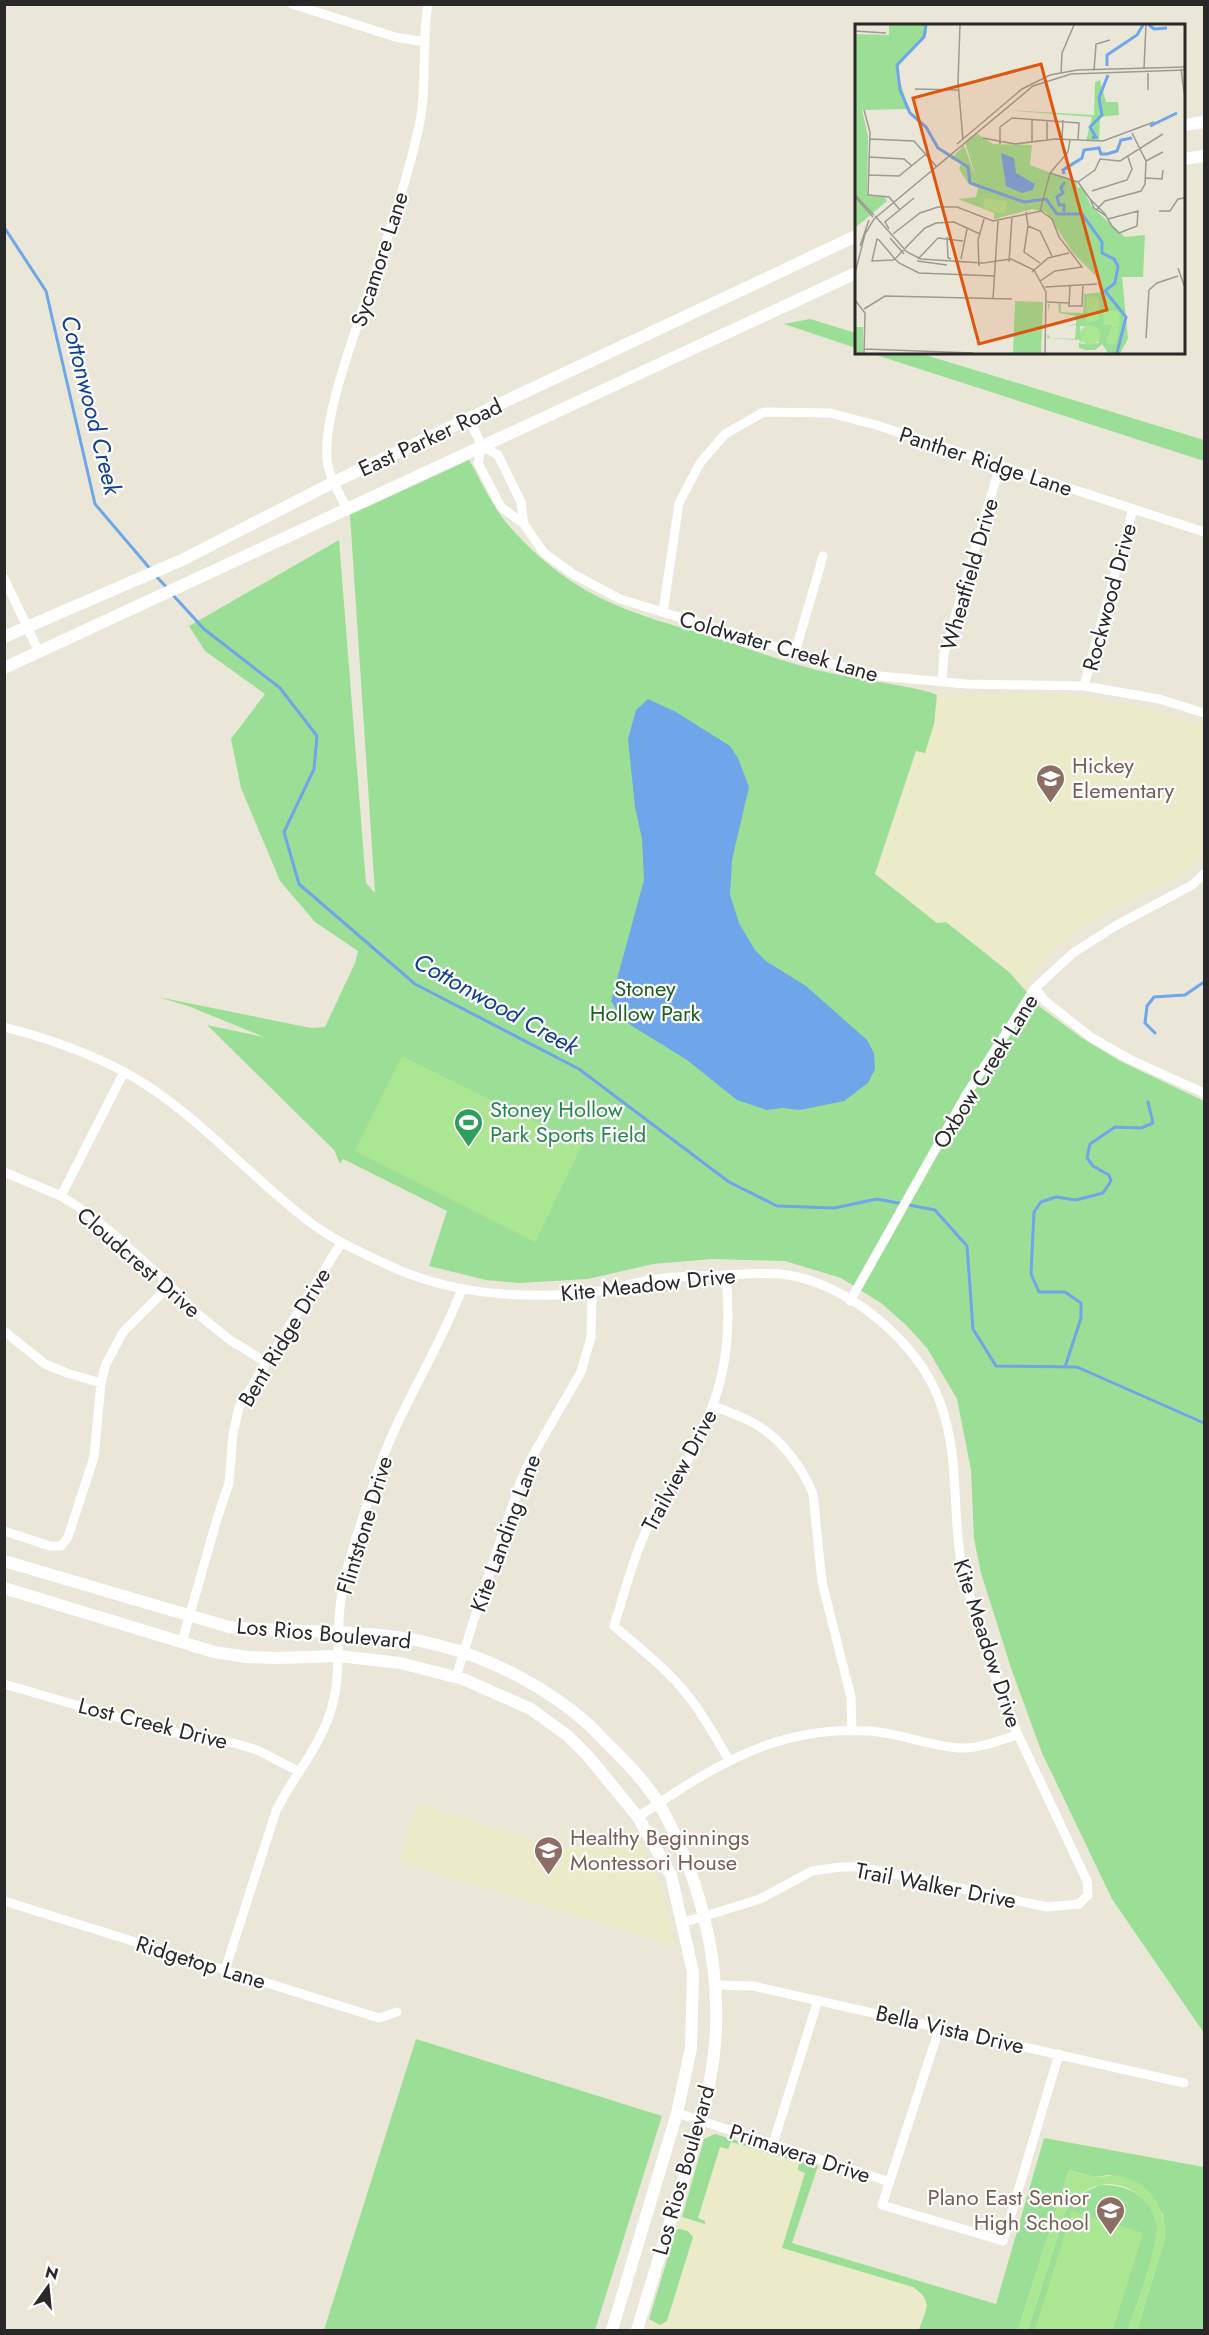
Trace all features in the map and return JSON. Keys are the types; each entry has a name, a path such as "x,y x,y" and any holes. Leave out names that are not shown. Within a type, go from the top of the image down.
{"main road":[{"path":"1185,125 1204,122"},
{"path":"1185,159 1204,156"},
{"name":"East Parker Road","path":"4,638 182,560 334,482 855,236"},
{"name":"East Parker Road","path":"4,668 855,273"},
{"name":"Los Rios Boulevard","path":"4,1561 229,1627 372,1633 405,1637 481,1659 551,1696 588,1724 631,1767 658,1804 688,1862 704,1916 714,1985 716,2030 701,2120 637,2331"},
{"name":"Los Rios Boulevard","path":"4,1588 214,1652 247,1657 339,1656 400,1663 456,1677 531,1709 568,1736 588,1756 638,1817 672,1875 693,1972 694,1991 691,2048 677,2113 612,2331"}],"street":[{"path":"292,4 395,37 425,42"},
{"name":"Sycamore Lane","path":"347,509 334,482 327,458 332,417 346,358 399,200 418,131 423,106 428,4"},
{"name":"Panther Ridge Lane","path":"663,612 679,503 700,463 726,434 764,412 830,413 876,425 1204,531"},
{"name":"Coldwater Creek Lane","path":"469,419 482,446 498,456 522,502 524,524"},
{"name":"Coldwater Creek Lane","path":"482,446 478,463 501,507 524,524 544,554 573,574 620,599 869,675 942,682 1084,686 1159,699 1204,713"},
{"name":"Wheatfield Drive","path":"942,682 944,654 1000,466"},
{"name":"Rockwood Drive","path":"1084,686 1133,509"},
{"path":"795,653 823,556"},
{"path":"4,578 39,652"},
{"name":"Oxbow Creek Lane","path":"850,1301 966,1095 1035,988 1073,953 1117,925 1192,885 1204,874"},
{"path":"1035,988 1045,1001 1092,1038 1131,1060 1204,1093"},
{"name":"Kite Meadow Drive","path":"4,1028 50,1039 124,1072 150,1087 194,1120 311,1223 341,1243 411,1275 462,1289 524,1296 592,1293 658,1279 753,1273 789,1275 823,1286 872,1313 901,1340 925,1370 939,1400 954,1459 957,1528 963,1575 1005,1707 1087,1881 1088,1895"},
{"path":"61,1196 124,1072"},
{"name":"Cloudcrest Drive","path":"4,1172 61,1196 110,1231 170,1285 194,1311 230,1340 267,1363"},
{"name":"Bent Ridge Drive","path":"182,1642 229,1483 233,1434 239,1407 341,1243"},
{"name":"Trailview Drive","path":"726,1275 729,1304 728,1344 714,1406 685,1466 663,1498 639,1547 614,1626 656,1663 688,1696 709,1725 729,1760"},
{"path":"4,1531 50,1546 61,1546 68,1537 94,1457 100,1383 106,1364 123,1332 170,1285"},
{"name":"Flintstone Drive","path":"225,1970 276,1811 287,1787 318,1745 330,1715 336,1688 339,1656 337,1632 345,1579 376,1477 405,1404 449,1323 462,1289"},
{"name":"Kite Landing Lane","path":"456,1677 462,1653 522,1478 532,1455 581,1372 591,1337 592,1293"},
{"path":"4,1331 45,1364 100,1383"},
{"path":"714,1406 757,1424 780,1443 808,1481 813,1494 822,1582 851,1697 852,1731"},
{"name":"Lost Creek Drive","path":"4,1684 141,1724 190,1736 234,1743 257,1750 298,1771"},
{"path":"638,1817 729,1760 772,1742 799,1736 826,1731 895,1734 958,1748 983,1746 1017,1735"},
{"name":"Trail Walker Drive","path":"682,1923 760,1899 812,1871 840,1867 880,1871 1047,1907 1079,1904 1088,1895"},
{"name":"Ridgetop Lane","path":"4,1901 379,2018 397,2012"},
{"name":"Bella Vista Drive","path":"714,1985 753,1986 940,2026 1184,2083"},
{"path":"774,2144 818,2000"},
{"path":"890,2182 940,2026"},
{"name":"Primavera Drive","path":"677,2113 890,2182 882,2205 1003,2241 1059,2054"}],"shaded area":[{"name":"Hickey Elementary","path":"937,695 1078,696 1143,707 1204,725 1204,855 1178,877 1105,913 1071,934 1045,957 1025,988 1009,972 947,922 937,923 875,874 916,751 925,753 934,724"},
{"name":"Healthy Beginnings Montessori House","path":"418,1803 562,1849 610,1842 631,1829 643,1846 661,1887 675,1946 400,1862"},
{"name":"Plano East Senior High School","path":"708,2132 818,2166 792,2243 996,2304 1044,2138 1204,2167 1204,2330 646,2330"}],"green space":[{"path":"810,319 855,333 855,348 784,324"},
{"path":"873,354 922,354 1204,440 1204,461"},
{"name":"Stoney Hollow Park","path":"469,460 494,505 516,534 549,565 592,594 637,613 789,662 820,671 937,695 934,724 925,753 916,751 875,874 937,923 946,922 1009,972 1040,1007 1082,1038 1120,1061 1204,1101 1204,2033 1112,1899 1042,1753 1011,1668 981,1573 974,1539 971,1470 957,1399 927,1348 907,1326 881,1303 841,1278 785,1261 712,1259 653,1264 588,1279 519,1283 486,1280 429,1266 447,1211 343,1159 340,1164 334,1150 207,1025 264,1037 188,1006 158,997 311,1028 325,1027 355,963 358,951 315,922 280,881 241,788 231,739 265,694 205,651 189,626 339,540 366,883 375,893 350,515"},
{"name":"Stoney Hollow Park Sports Field","path":"402,1056 582,1145 535,1242 355,1151"},
{"path":"416,2039 662,2116 595,2330 324,2330"},
{"path":"715,2134 818,2166 792,2243 996,2304 1044,2138 1204,2167 1204,2330 1137,2330 1165,2233 1163,2214 1125,2178 1109,2175 1094,2177 1069,2170 1018,2330 919,2330 926,2312 926,2302 920,2292 913,2287 782,2248 805,2173 798,2170 799,2162 731,2142 728,2149 720,2147 698,2218 705,2221 705,2224 682,2217 704,2139"},
{"path":"1069,2170 1095,2177 1119,2176 1130,2179 1149,2191 1160,2209 1164,2219 1164,2242 1137,2330 1128,2330 1150,2263 1157,2227 1152,2210 1141,2197 1127,2188 1110,2184 1096,2186 1083,2192 1065,2212 1028,2330 1018,2330"},
{"path":"1100,2185 1120,2187 1138,2194 1151,2208 1157,2227 1150,2263 1128,2330 1028,2330 1065,2212 1076,2196"},
{"path":"1072,2211 1143,2233 1113,2330 1035,2330"},
{"path":"676,2230 688,2231 693,2237 667,2321 660,2325 649,2319"}],"water":[{"path":"648,699 676,712 730,746 738,758 749,787 732,860 730,895 739,923 755,950 766,961 806,986 867,1040 874,1053 875,1069 868,1083 844,1101 800,1110 783,1108 767,1110 737,1100 687,1060 632,1026 620,1015 611,1001 644,880 642,839 635,807 628,739 636,710"}],"waterway":[{"name":"Cottonwood Creek","path":"4,227 46,291 95,504 152,571"},
{"name":"Cottonwood Creek","path":"156,576 168,589"},
{"name":"Cottonwood Creek","path":"172,594 204,629 280,688 317,736 314,769 284,832 299,884 415,984 579,1069 729,1182 777,1206 834,1208 877,1199 935,1210 967,1246 973,1329 996,1366 1077,1367 1204,1423"},
{"path":"1155,1033 1145,1023 1147,1006 1154,997 1185,995 1204,982"},
{"path":"1065,1367 1081,1318 1081,1303 1065,1292 1039,1292 1031,1274 1034,1212 1041,1202 1056,1197 1076,1200 1103,1193 1111,1181 1109,1175 1093,1166 1087,1158 1090,1144 1115,1127 1141,1128 1153,1123 1148,1102"}],"place":[{"name":"Hickey Elementary","path":"1051,804"},
{"name":"Stoney Hollow Park Sports Field","path":"469,1148"},
{"name":"Healthy Beginnings Montessori House","path":"549,1876"},
{"name":"Plano East Senior High School","path":"1110,2236"}]}
